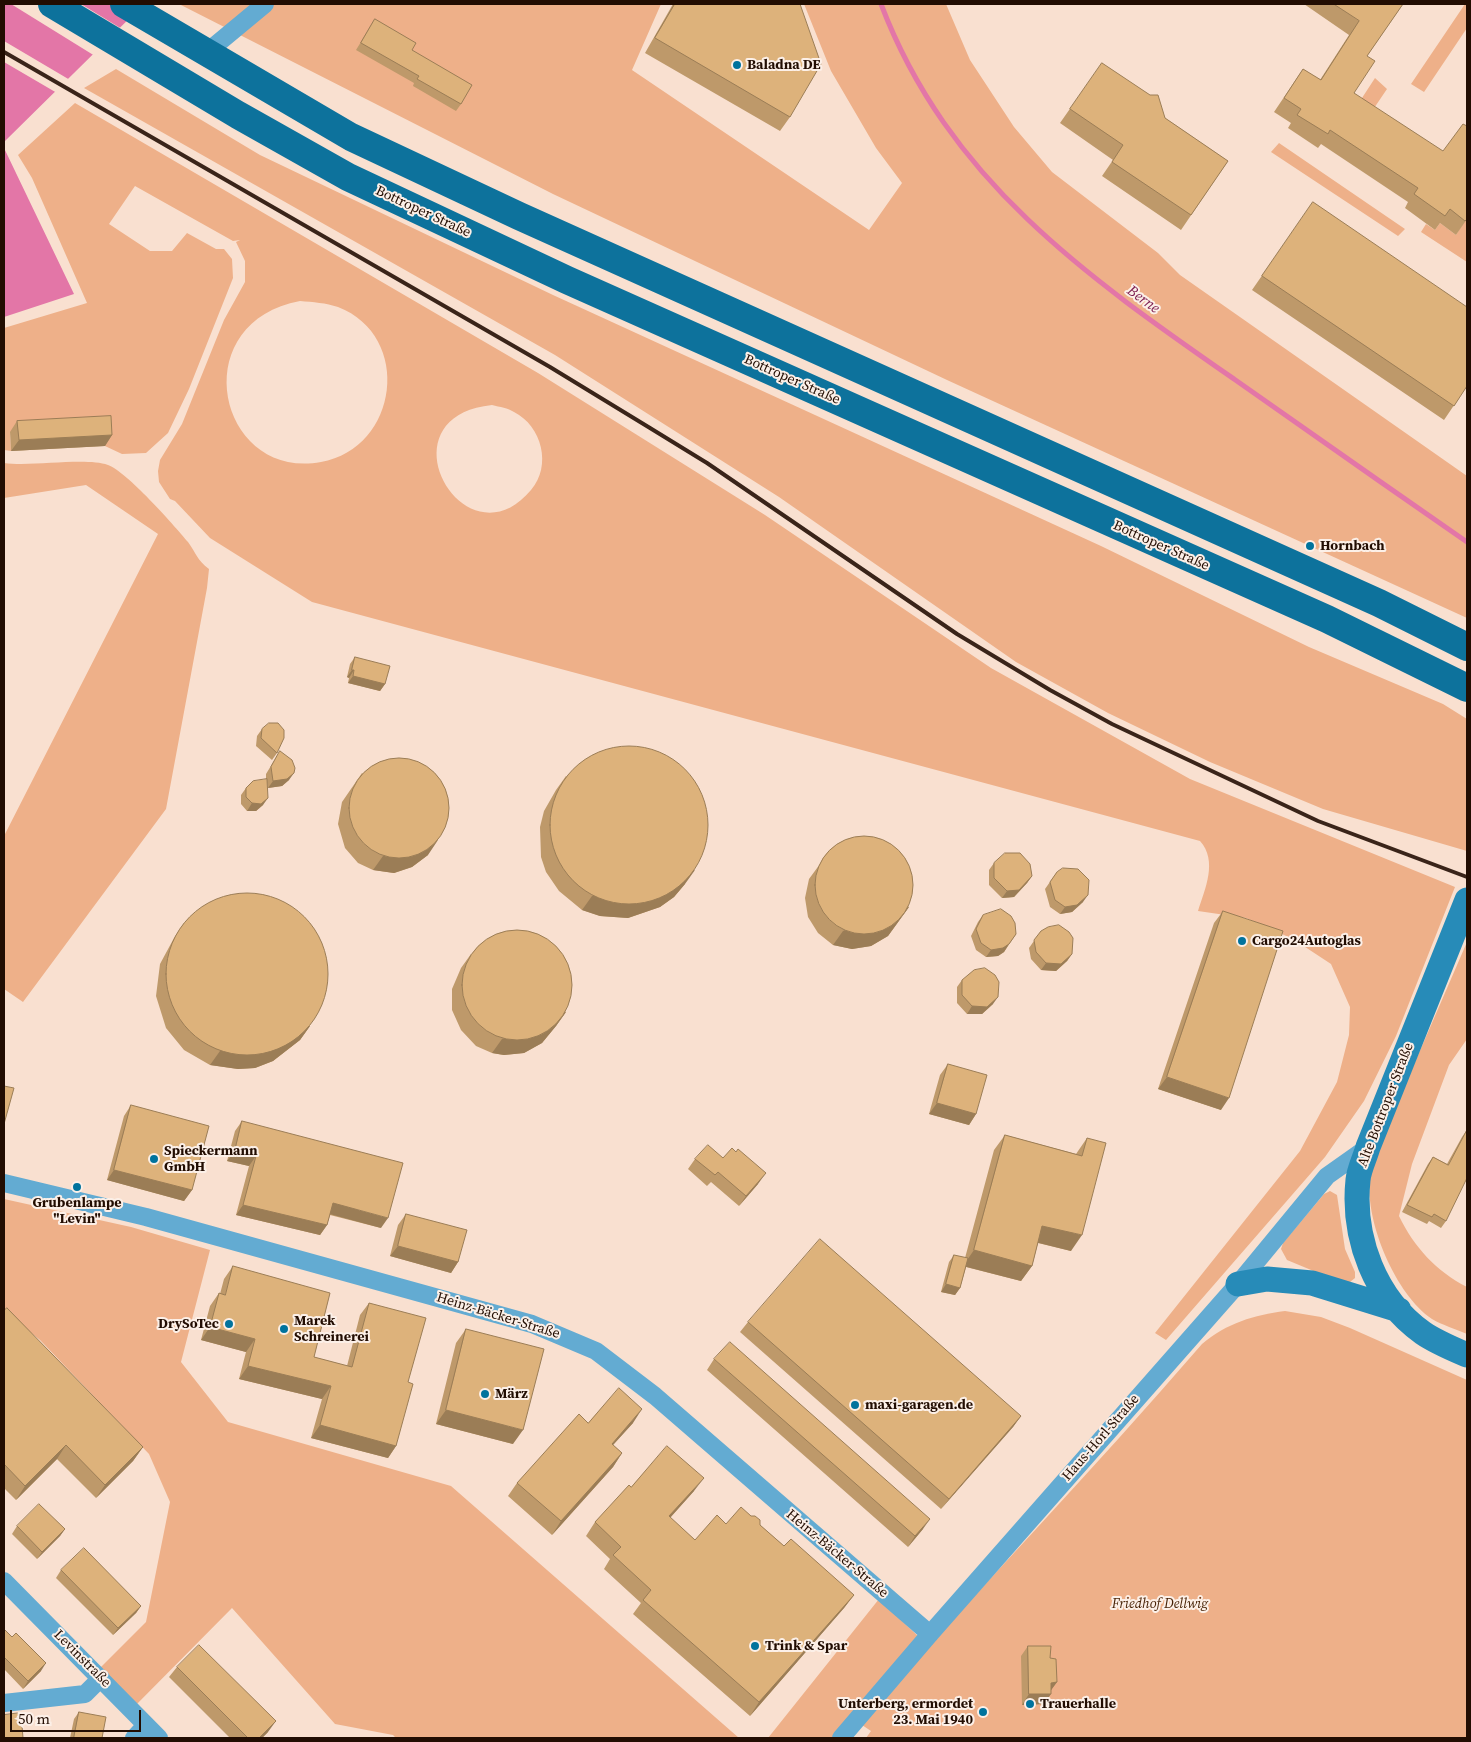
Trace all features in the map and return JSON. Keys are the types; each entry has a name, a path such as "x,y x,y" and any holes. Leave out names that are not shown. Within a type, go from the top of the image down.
{"main road":[{"name":"Bottroper Straße","path":"52,4 348,177 567,280 1327,619 1467,688"},
{"path":"124,4 351,137 519,216 1163,504 1379,603 1467,647"}],"street":[{"path":"206,53 265,4"},
{"name":"Alte Bottroper Straße","path":"1467,900 1368,1147 1358,1179 1358,1206 1362,1232 1367,1258 1377,1284 1398,1310 1423,1333 1467,1355"},
{"name":"Haus-Horl-Straße","path":"842,1738 930,1634 1238,1284 1327,1176 1368,1147"},
{"name":"Heinz-Bäcker-Straße","path":"4,1183 174,1225 532,1324 576,1341 616,1364 655,1396 826,1546 930,1634"},
{"name":"Alte Bottroper Straße","path":"1238,1284 1267,1279 1312,1284 1398,1310"},
{"name":"Levinstraße","path":"4,1581 101,1678 140,1731 159,1738"},
{"path":"4,1703 85,1694 101,1678"}],"green space":[{"path":"179,4 661,4 632,70 869,230 902,183 876,148 831,71 804,4 946,4 970,60 1014,127 1052,172 1158,253 1180,275 1467,476 1467,618 947,380 553,194"},
{"path":"1465,4 1467,4 1467,28 1424,92 1411,84"},
{"path":"116,69 260,155 553,295 1101,546 1309,647 1443,704 1467,719 1467,851 1323,809 1210,762 1108,713 1016,662 779,497 555,355 84,88"},
{"path":"1375,78 1387,89 1366,120 1347,121"},
{"path":"75,103 538,373 765,515 991,668 1190,779 1455,887 1396,1036 1364,1101 1325,1157 1166,1340 1155,1333 1300,1151 1337,1082 1349,1035 1350,1007 1331,964 1293,939 1246,918 1198,911 1209,866 1208,857 1200,841 312,602 210,538 175,501 170,499 159,482 158,471 160,460 182,424 224,320 245,282 245,261 236,242 240,240 233,241 135,186 109,224 150,251 172,251 187,233 216,249 224,249 232,259 233,278 189,389 168,433 146,453 122,454 105,446 103,427 10,432 11,451 4,450 4,328 87,303 32,178 18,155","holes":["300,301 338,307 362,321 378,341 386,365 387,390 380,414 367,436 347,453 321,462 286,461 258,448 238,425 228,397 228,367 239,338 263,315","492,405 512,411 524,418 531,427 541,447 541,470 531,490 506,510 481,512 460,501 444,482 437,458 441,434 458,415"]},
{"path":"1279,143 1405,229 1398,236 1271,152"},
{"path":"1467,217 1467,262 1421,232 1426,224 1435,230 1440,223 1456,235"},
{"path":"86,462 108,465 126,477 150,499 209,569 166,809 23,1002 4,989 4,836 158,534 86,485 4,498 4,463"},
{"path":"1467,942 1467,1039 1449,1065 1412,1164 1399,1216 1412,1238 1427,1257 1445,1274 1467,1287 1467,1334 1432,1319 1406,1293 1395,1276 1378,1236 1370,1197 1371,1176 1377,1150"},
{"path":"1330,1191 1337,1195 1345,1249 1355,1272 1355,1278 1350,1282 1340,1282 1287,1260 1281,1249 1283,1243 1324,1194"},
{"path":"4,1199 131,1227 210,1250 181,1362 228,1422 451,1486 739,1738 396,1738 393,1735 335,1724 232,1608 133,1708 96,1672 146,1622 170,1502 149,1454 40,1340 4,1311"},
{"name":"Friedhof Dellwig","path":"1285,1311 1321,1317 1467,1380 1467,1738 866,1738 871,1731 859,1723 1202,1344 1231,1325 1241,1321"},
{"path":"879,1599 921,1639 837,1738 768,1738"}],"shaded area":[{"path":"4,4 144,4 4,142"},
{"path":"4,148 74,294 4,317"}],"pier":[{"path":"11,4 81,4 122,29 95,56"},
{"path":"4,41 70,80 57,93 4,62"}],"building":[{"name":"Baladna DE","path":"675,4 800,4 821,64 790,117 655,38"},
{"path":"1334,4 1403,4 1367,56 1375,61 1354,93 1443,151 1463,124 1467,126 1467,219 1465,221 1450,209 1445,216 1414,194 1418,188 1330,130 1328,134 1297,115 1301,109 1284,98 1303,69 1321,80 1359,21"},
{"path":"375,19 416,43 412,50 472,85 461,104 417,79 419,76 361,43"},
{"path":"1102,63 1150,95 1158,95 1165,118 1228,161 1191,215 1112,162 1123,145 1070,109"},
{"path":"1313,202 1467,307 1467,386 1454,406 1262,276"},
{"path":"111,416 112,435 19,440 17,421"},
{"path":"355,657 390,666 385,684 353,676 354,670 352,670"},
{"path":"269,723 278,723 284,730 284,738 277,753 261,738 262,729"},
{"path":"637,746 652,749 666,755 685,769 695,781 705,802 708,825 705,848 695,869 685,881 673,891 652,901 637,904 621,904 606,901 585,891 563,869 551,840 550,817 553,802 563,781 585,759 614,747"},
{"path":"280,751 292,760 295,768 294,773 287,779 273,781 271,767"},
{"path":"399,758 409,759 427,766 441,780 448,798 448,818 441,836 427,850 409,857 399,858 389,857 371,850 357,836 350,818 349,808 350,798 357,780 371,766 389,759"},
{"path":"267,779 268,798 261,804 252,803 246,797 246,788 253,781"},
{"path":"864,836 883,840 899,850 909,866 913,885 909,904 899,920 883,930 864,934 845,930 829,920 819,904 815,885 819,866 829,850 845,840"},
{"path":"1005,853 1020,853 1030,864 1032,876 1019,890 1007,891 994,878 994,863"},
{"path":"1063,868 1078,869 1089,880 1088,895 1077,905 1065,907 1055,900 1050,882 1057,872"},
{"path":"247,893 263,895 278,900 292,907 304,917 314,929 321,943 326,958 328,974 326,990 321,1005 314,1019 304,1031 292,1041 278,1048 263,1053 247,1055 231,1053 216,1048 202,1041 190,1031 180,1019 173,1005 168,990 166,974 168,958 173,943 180,929 190,917 202,907 216,900 231,895"},
{"path":"1001,909 1011,916 1015,923 1016,934 1009,944 1003,948 991,950 981,943 976,929 983,915"},
{"path":"1223,911 1283,931 1229,1098 1167,1077"},
{"path":"1059,925 1069,932 1073,938 1072,954 1061,964 1046,963 1036,952 1034,940 1041,931 1048,927"},
{"path":"517,930 538,934 556,946 568,964 572,985 568,1006 556,1024 538,1036 517,1040 496,1036 478,1024 466,1006 462,985 466,964 478,946 496,934"},
{"path":"985,968 995,975 999,982 998,997 987,1007 972,1006 962,995 962,980 974,970"},
{"path":"948,1064 987,1075 976,1114 937,1103"},
{"path":"4,1086 14,1088 4,1124"},
{"name":"Spieckermann GmbH","path":"131,1105 209,1126 192,1190 114,1170"},
{"path":"242,1121 403,1163 388,1218 333,1203 327,1225 243,1205 256,1156 235,1151"},
{"path":"1467,1130 1467,1178 1446,1221 1434,1214 1432,1217 1407,1205 1433,1157 1448,1165"},
{"path":"1005,1135 1082,1156 1087,1138 1106,1143 1082,1235 1042,1226 1032,1266 974,1250"},
{"path":"708,1145 723,1158 732,1148 736,1152 738,1149 766,1173 746,1196 718,1172 715,1175 695,1159"},
{"path":"406,1214 467,1230 458,1262 398,1246"},
{"path":"820,1239 1021,1416 949,1499 748,1322"},
{"path":"954,1255 968,1258 960,1288 946,1284"},
{"path":"233,1266 330,1293 314,1357 352,1367 369,1303 426,1318 408,1382 413,1384 396,1446 320,1425 331,1386 248,1366 255,1339 210,1327 219,1293 225,1295"},
{"path":"7,1308 143,1447 105,1485 66,1445 25,1486 4,1464 4,1311"},
{"name":"März","path":"466,1329 544,1349 523,1430 446,1410"},
{"path":"730,1342 930,1519 915,1536 714,1359"},
{"path":"619,1388 642,1409 612,1444 622,1453 561,1521 517,1483 579,1414 588,1423"},
{"path":"667,1446 704,1478 669,1516 695,1540 717,1515 726,1524 741,1507 751,1516 755,1516 760,1520 760,1525 784,1546 791,1539 854,1595 759,1702 643,1600 651,1590 613,1555 621,1547 595,1522 629,1485 631,1487"},
{"path":"39,1504 65,1529 42,1552 17,1526"},
{"path":"84,1548 141,1606 118,1628 61,1570"},
{"path":"4,1629 12,1637 16,1633 46,1663 28,1681 4,1657"},
{"path":"199,1645 276,1721 259,1738 248,1738 177,1667"},
{"path":"1028,1646 1051,1646 1050,1658 1056,1659 1057,1682 1051,1683 1051,1694 1029,1694"},
{"path":"79,1712 106,1717 102,1738 74,1738"},
{"path":"21,1713 23,1738 4,1738 4,1715"}],"waterway":[{"name":"Berne","path":"881,4 909,66 944,122 983,173 1027,219 1126,302 1179,341 1467,542"}],"railway":[{"path":"4,52 550,367 707,463 957,634 1050,690 1112,724 1318,821 1467,877"}],"place":[{"name":"Baladna DE","path":"737,65"},
{"name":"Hornbach","path":"1310,546"},
{"name":"Cargo24Autoglas","path":"1242,941"},
{"name":"Spieckermann GmbH","path":"154,1159"},
{"name":"Grubenlampe \"Levin\"","path":"77,1187"},
{"name":"DrySoTec","path":"229,1324"},
{"name":"Marek Schreinerei","path":"284,1329"},
{"name":"März","path":"485,1394"},
{"name":"maxi-garagen.de","path":"855,1405"},
{"name":"Trink & Spar","path":"755,1646"},
{"name":"Trauerhalle","path":"1030,1704"},
{"name":"Unterberg, ermordet 23. Mai 1940","path":"983,1712"}]}
